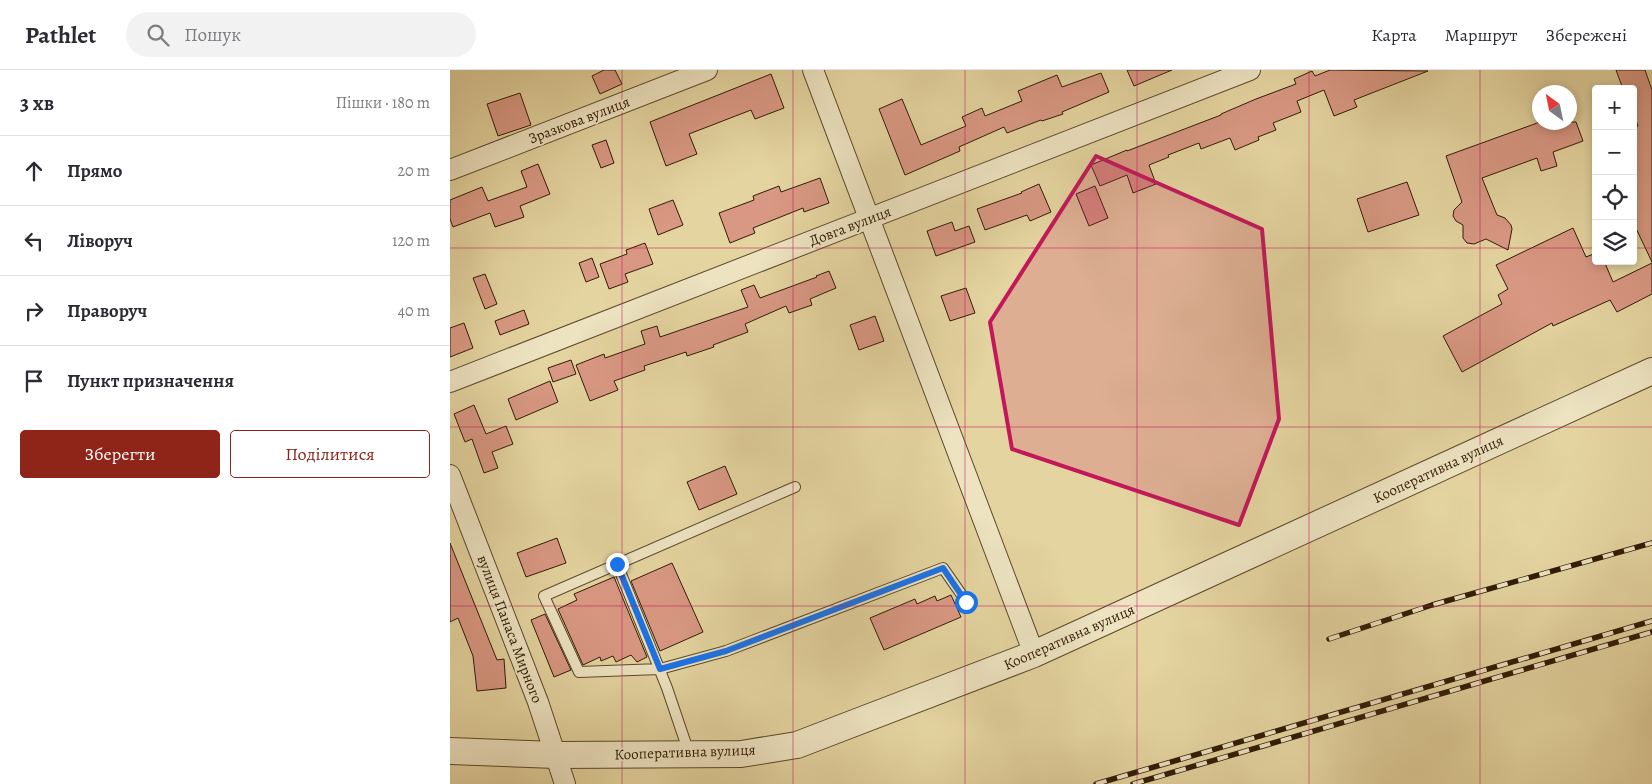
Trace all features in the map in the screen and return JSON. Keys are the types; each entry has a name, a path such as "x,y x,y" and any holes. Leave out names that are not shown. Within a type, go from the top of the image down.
{"street":[{"name":"Зразкова вулиця","path":"450,170 707,70"},
{"path":"812,70 870,218 1034,654"},
{"name":"Довга вулиця","path":"450,382 1250,70"},
{"name":"Кооперативна вулиця","path":"450,752 556,755 741,754 797,745 1034,654 1652,371"},
{"name":"вулиця Панаса Мирного","path":"450,475 538,702 566,784"}],"lane":[{"path":"795,487 544,596 580,672 660,669 726,651 943,568 966,602"},
{"path":"617,564 660,669 690,754"}],"highlighted area":[{"path":"1096,156 1262,229 1279,419 1239,525 1012,449 990,322"}],"building":[{"path":"604,70 615,70 622,84 600,94 592,76"},
{"path":"1127,70 1172,70 1134,86"},
{"path":"1330,70 1428,71 1354,100 1357,107 1334,116 1324,90 1297,101 1301,112 1273,123 1276,130 1258,137 1259,140 1235,150 1230,138 1201,149 1199,143 1168,155 1169,157 1149,165 1156,184 1133,193 1127,175 1100,186 1091,165 1296,84 1294,79 1312,71 1315,76"},
{"path":"1616,70 1645,70 1652,90 1652,262 1637,230 1637,85 1622,85"},
{"path":"1101,73 1109,92 1062,112 1063,114 1007,133 1004,127 959,147 960,151 905,175 879,109 902,99 921,145 966,126 962,117 982,108 985,116 1022,101 1018,91 1057,75 1062,87"},
{"path":"771,74 784,108 755,119 751,110 689,134 697,154 666,166 650,122"},
{"path":"520,93 531,125 498,136 487,104"},
{"path":"1532,125 1532,130 1577,130 1577,125 1583,141 1553,152 1557,166 1541,171 1537,158 1482,178 1497,215 1505,218 1511,225 1508,250 1486,239 1474,244 1467,243 1463,238 1463,225 1456,221 1453,216 1454,210 1462,202 1446,156"},
{"path":"606,140 614,163 601,168 592,145"},
{"path":"538,164 550,194 520,206 524,217 495,227 490,213 453,227 450,219 450,200 482,187 488,201 527,187 521,171"},
{"path":"820,178 829,203 804,212 803,208 753,228 755,233 730,243 719,213 754,200 753,196 779,186 781,192"},
{"path":"1407,182 1419,215 1368,232 1357,199"},
{"path":"1039,184 1051,212 1030,221 1027,215 985,230 977,209 1022,193"},
{"path":"1095,186 1108,218 1089,226 1076,194"},
{"path":"673,200 683,225 658,235 649,209"},
{"path":"952,222 955,231 969,226 975,242 936,256 927,231"},
{"path":"1573,228 1586,257 1592,255 1592,265 1606,265 1613,282 1652,263 1652,294 1617,312 1610,300 1553,326 1552,323 1462,372 1443,336 1502,304 1498,295 1508,289 1496,265"},
{"path":"645,243 653,264 625,274 628,282 609,289 600,264 627,254 626,250"},
{"path":"592,258 599,277 586,282 579,263"},
{"path":"829,271 836,288 810,299 812,305 789,313 786,306 745,324 748,332 713,345 714,347 687,356 686,352 644,366 645,370 614,381 618,390 590,401 576,365 604,354 605,358 645,344 641,331 657,326 660,337 748,307 741,290 754,285 760,298"},
{"path":"485,274 497,304 485,309 473,278"},
{"path":"966,288 975,313 950,321 941,296"},
{"path":"524,310 529,324 500,335 495,321"},
{"path":"875,316 884,341 859,350 850,325"},
{"path":"464,323 473,348 450,357 450,328"},
{"path":"571,360 576,374 553,382 548,368"},
{"path":"550,381 558,402 516,420 508,399"},
{"path":"474,405 486,434 506,426 513,444 492,452 498,468 484,473 472,439 465,442 454,414"},
{"path":"725,466 737,494 699,510 687,482"},
{"path":"557,538 566,563 526,577 517,553"},
{"path":"450,543 497,660 504,659 506,688 477,691 473,656 458,618 450,622"},
{"path":"672,563 703,632 660,651 631,581"},
{"path":"614,577 647,657 637,662 631,655 616,662 613,656 601,661 600,657 583,665 558,609 577,600 574,594"},
{"path":"951,595 961,617 884,650 870,618 915,599 917,604 935,596 937,601"},
{"path":"545,614 571,670 554,677 531,620"}],"railway":[{"path":"1329,639 1432,605 1652,543"},
{"path":"1096,784 1652,621"},
{"path":"1133,784 1652,632"}],"route":[{"path":"617,564 660,669 726,651 943,568 966,602"}]}
